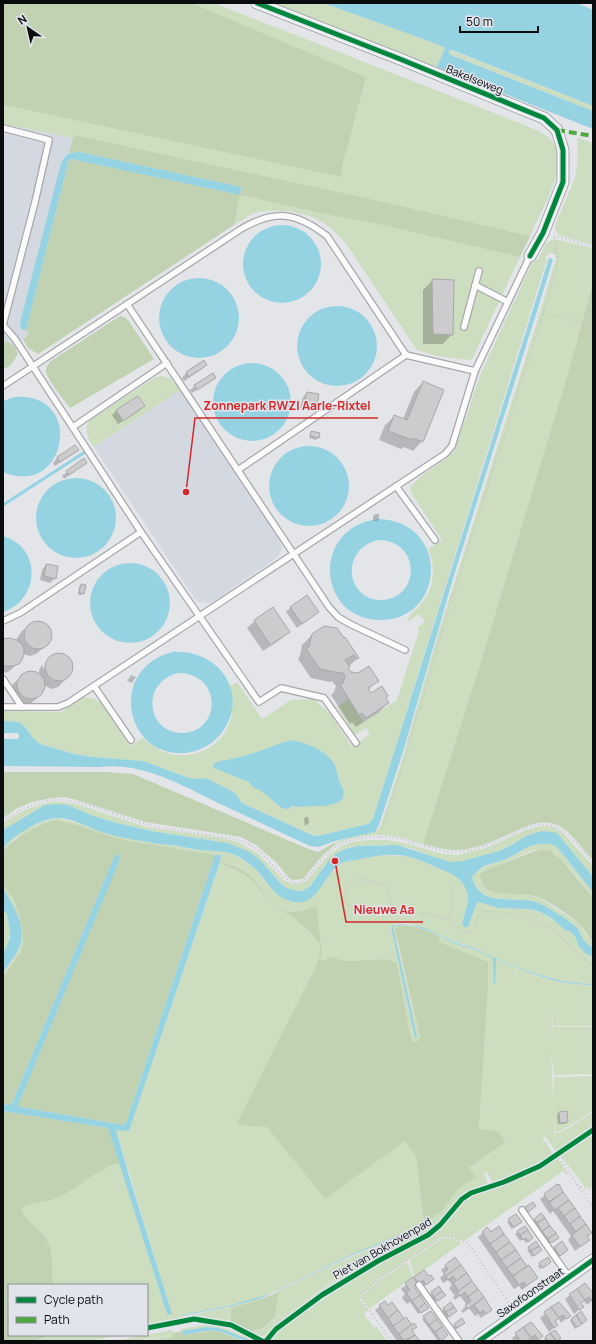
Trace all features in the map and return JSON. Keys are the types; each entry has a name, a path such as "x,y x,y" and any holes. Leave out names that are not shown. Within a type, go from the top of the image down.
{"street":[{"name":"Bakelseweg","path":"257,3 400,59 544,118 557,130 563,150 563,182 543,233 530,256"},
{"name":"Saxofoonstraat","path":"479,1341 593,1260"}],"lane":[{"path":"3,128 49,140 35,202 3,325 15,339 141,532 259,702 281,688 324,698 356,743"},
{"path":"3,386 255,221 270,216 297,218 313,225 327,236 406,355 475,371"},
{"path":"3,707 58,707 68,703 445,454 452,446 475,371 530,256"},
{"path":"464,327 479,271"},
{"path":"475,285 508,302"},
{"path":"127,304 329,607 338,617 350,624 405,650"},
{"path":"238,470 406,355"},
{"path":"73,427 167,363"},
{"path":"396,486 434,540"},
{"path":"3,620 20,613 141,532"},
{"path":"3,679 22,707"},
{"path":"94,686 131,740"},
{"name":"Saxofoonstraat","path":"522,1210 569,1277"},
{"path":"419,1285 459,1341"}],"path":[{"path":"543,233 593,246"},
{"path":"379,838 394,793 453,595 543,314 558,262 554,236"},
{"path":"543,314 569,318 593,331"},
{"path":"3,821 26,806 40,802 63,800 79,803 146,825 237,839 255,848 285,877 296,883 304,880 330,851 343,843 360,839 389,837 454,853 468,851 526,828 547,824 567,833 593,863"},
{"path":"393,912 384,885 356,879 346,890 344,899 350,906 371,910 393,912 432,914 450,920 461,931 469,933 475,927 478,915 484,911 528,918 552,930 571,948 593,965"},
{"path":"450,920 453,887"},
{"path":"551,1158 562,1151"},
{"path":"556,1155 570,1172 593,1208"},
{"path":"577,1185 593,1191"}],"shaded area":[{"path":"3,124 73,138 69,153 64,156 61,163 20,322 21,329 26,330 29,333 15,349 10,342 3,341"},
{"path":"180,390 280,540 282,548 279,555 274,560 211,603 199,602 195,599 94,447"}],"green space":[{"path":"3,3 192,3 366,77 343,164 341,177 3,105"},
{"path":"192,3 214,3 527,126 546,135 556,148 559,163 555,181 530,236 371,199 75,135 73,138 3,124 3,105 341,177 343,164 366,77"},
{"path":"271,3 323,3 445,48 437,67"},
{"path":"450,50 593,106 593,111 449,54"},
{"path":"75,135 371,199 530,236 520,257 382,225 329,215 240,195 241,187 79,152 69,153"},
{"path":"579,138 593,143 593,245 558,235 555,229 575,178 578,141 575,140"},
{"path":"69,160 82,161 240,195 234,225 38,354 28,348 23,340 29,334 26,330"},
{"path":"240,195 382,225 520,257 472,359 467,360 437,356 417,350 347,245 329,227 316,218 299,213 271,210 255,213 234,225"},
{"path":"554,239 593,248 593,283 568,373 481,661 423,844 400,837 385,835 363,836 336,844 334,843 374,832 380,827 400,767 439,631 541,309 556,258 552,253 548,254 545,258 547,259 373,819 368,824 314,836 242,803 235,793 206,778 192,779 143,761 74,754 40,744 32,738 26,728 3,721 3,711 61,712 83,698 93,698 101,703 130,746 143,738 156,748 165,752 190,755 205,750 224,735 232,716 232,701 229,686 237,682 262,719 291,700 313,699 330,714 352,747 370,734 366,728 355,735 337,707 348,699 364,722 397,700 419,631 417,628 425,622 419,614 407,622 411,614 428,594 431,587 433,572 431,557 428,549 442,540 413,496 410,488 420,477 454,452 481,373 534,259 538,260 546,243"},
{"path":"593,283 593,860 566,830 553,824 545,823 530,825 480,846 469,849 450,850 423,844 481,661 568,373"},
{"path":"120,316 128,320 154,359 70,408 49,380 46,372 47,366 51,361"},
{"path":"3,341 9,342 13,345 18,354 10,366 3,369"},
{"path":"161,376 170,378 180,390 94,447 87,434 87,427 90,420 156,377"},
{"path":"3,772 107,772 133,774 306,848 318,852 334,843 336,844 323,855 303,879 293,880 289,878 276,862 256,845 241,837 145,822 65,797 32,802 16,809 3,818"},
{"path":"53,802 64,802 79,805 146,827 222,838 237,842 256,852 284,880 292,884 302,883 307,880 329,855 340,847 352,842 386,840 405,843 443,854 457,855 486,848 526,830 541,826 553,827 563,833 593,866 593,877 563,840 524,837 508,847 495,852 456,862 445,861 406,847 371,845 347,848 332,857 309,886 304,890 298,891 285,887 270,871 233,845 151,831 117,823 93,816 68,805 33,812 3,830 3,823 16,815 33,807"},
{"path":"59,818 99,831 143,841 198,850 222,851 230,853 253,867 278,895 288,900 324,883 330,873 344,862 373,856 387,855 410,857 450,872 459,878 465,886 468,900 462,924 464,927 468,927 477,903 479,902 500,908 521,908 534,910 540,912 572,932 581,948 588,955 593,957 593,984 561,981 545,977 499,960 429,930 407,924 398,924 391,927 415,1038 417,1037 393,927 402,925 397,942 420,1038 415,1042 410,1034 397,963 387,959 345,961 332,957 325,960 320,959 322,955 317,906 302,911 293,912 279,907 269,898 248,873 237,867 220,862 221,855 125,840 81,826 36,827 13,840 3,851 3,848 8,842 28,828 51,819"},
{"path":"55,820 81,826 125,840 215,855 126,1123 124,1125 20,1107 18,1105 119,859 114,857 12,1104 3,1104 3,977 20,953 23,943 23,932 18,911 13,899 3,884 3,851 14,840 27,832"},
{"path":"545,843 552,844 557,847 593,892 593,898 573,872 555,853 544,850 529,852 484,871 479,880 489,890 538,897 580,924 587,936 593,941 593,948 584,940 577,928 560,915 541,904 527,900 499,899 490,897 476,887 472,877 479,870 513,856 534,845"},
{"path":"541,849 551,851 561,859 593,898 593,941 580,924 560,909 542,899 531,895 503,894 494,892 487,889 482,883 480,875 485,871"},
{"path":"220,862 237,867 248,873 279,908 286,911 296,912 317,906 322,955 320,959 325,960 332,957 345,961 387,959 397,963 410,1034 415,1042 418,1041 420,1037 395,930 403,925 424,930 440,937 439,942 488,962 488,987 479,1129 495,1130 506,1142 469,1168 477,1177 460,1187 442,1211 424,1223 416,1156 405,1141 325,1199 267,1127 239,1125 237,1123 313,972 319,958 320,944 313,935 294,918 272,904 250,878"},
{"path":"220,863 250,878 272,904 294,918 313,935 320,944 319,958 313,972 237,1123 267,1126 325,1199 405,1140 416,1155 424,1222 442,1211 460,1187 476,1177 468,1169 506,1142 501,1134 496,1130 479,1129 488,987 438,942 440,937 420,929 402,925 408,925 426,930 459,945 475,949 494,958 494,984 496,959 543,977 568,983 593,985 593,1026 553,1026 552,1010 553,1044 553,1027 593,1027 593,1074 554,1075 551,1051 553,1098 554,1077 593,1076 593,1111 559,1132 555,1132 553,1109 554,1133 560,1133 593,1112 593,1127 556,1152 546,1137 542,1137 553,1154 523,1171 493,1182 487,1172 484,1174 487,1182 486,1185 471,1190 461,1197 442,1220 430,1230 380,1256 345,1278 286,1317 264,1336 259,1336 217,1321 202,1320 182,1324 180,1321 174,1322 173,1325 148,1330 148,1284 54,1284 50,1246 41,1232 29,1221 22,1209 24,1206 52,1200 67,1193 97,1173 110,1166 120,1163 167,1314 170,1315 116,1130 129,1131","holes":["422,1226 326,1268 270,1295 232,1306 184,1317 182,1315 232,1305 269,1294 325,1267","388,1247 389,1248 334,1281 279,1319 334,1280","278,1292 277,1307 273,1319 276,1322 275,1323 272,1320 266,1326 255,1331 231,1323 231,1308 259,1300"]},
{"path":"3,884 17,908 23,926 23,936 19,954 3,977 4,971 14,958 17,918 15,909 5,893"},
{"path":"3,909 8,920 10,932 8,943 3,954"},
{"path":"3,1111 108,1128 120,1163 110,1166 97,1173 67,1193 52,1200 24,1206 22,1209 29,1221 41,1232 50,1246 54,1284 8,1284 8,1336 46,1336 32,1341 20,1342 3,1340"},
{"path":"593,1134 593,1189 584,1186 560,1156"},
{"path":"557,1158 568,1173 566,1174 563,1171 464,1241 451,1237 442,1237 379,1279 361,1295 360,1300 368,1310 364,1314 374,1328 376,1326 387,1341 271,1341 271,1337 290,1322 356,1277 431,1236 445,1224 458,1207 468,1198 531,1174"},
{"path":"444,1238 454,1239 462,1243 414,1277 410,1260"},
{"path":"407,1262 413,1277 369,1309 362,1299 362,1296 379,1281"},
{"path":"279,1292 275,1316 263,1328 252,1331 231,1323 231,1308 259,1300"},
{"path":"204,1325 219,1326 259,1341 252,1341 219,1328 212,1327 192,1329 181,1332 181,1329"},
{"path":"172,1330 174,1337 152,1341 143,1341 171,1335 136,1341 115,1341 148,1336 148,1335"},
{"path":"182,1331 183,1335 207,1331 218,1331 244,1341 152,1341 174,1337 173,1333"},
{"path":"46,1336 116,1336 89,1341 34,1341 40,1340"}],"water":[{"path":"323,3 577,3 593,10 593,106 452,50 450,50 449,54 593,111 593,129 437,67 445,48 437,44"},
{"path":"79,152 241,187 240,195 71,159 69,160 26,330 21,329 20,322 61,163 64,157 68,154"},
{"path":"274,225 290,225 304,231 315,242 321,256 321,272 315,286 304,297 290,303 274,303 260,297 249,286 243,272 243,256 249,242 260,231"},
{"path":"549,258 553,260 455,572 403,752 379,825 375,832 335,841 319,847 310,846 176,782 146,771 116,766 3,766 3,739 18,739 19,736 18,733 3,733 3,721 19,722 40,744 74,754 143,761 192,779 206,778 235,793 242,803 314,836 368,824 373,819"},
{"path":"199,278 214,281 227,290 236,303 239,318 236,333 227,346 214,355 199,358 184,355 171,346 162,333 159,318 162,303 171,290 184,281"},
{"path":"337,306 352,309 365,318 374,331 377,346 374,361 365,374 352,383 337,386 322,383 309,374 300,361 297,346 300,331 309,318 322,309"},
{"path":"244,363 260,363 274,369 285,380 291,394 291,410 285,424 274,435 260,441 244,441 230,435 219,424 213,410 213,394 219,380 230,369"},
{"path":"14,397 37,400 52,410 59,425 60,443 53,459 42,471 25,477 3,472 3,401"},
{"path":"309,446 324,449 337,458 346,471 349,486 346,501 337,514 324,523 309,526 294,523 281,514 272,501 269,486 272,471 281,458 294,449"},
{"path":"76,478 91,481 104,490 113,503 116,518 113,533 104,546 91,555 76,558 61,555 48,546 39,533 36,518 39,503 48,490 61,481"},
{"path":"380,519 403,525 419,537 428,553 431,571 427,590 417,605 402,616 380,620 359,616 343,605 334,589 330,571 333,553 342,537 358,525","holes":["379,540 393,543 403,550 409,559 411,570 409,580 404,590 395,597 382,600 370,598 361,592 355,584 352,573 353,563 358,553 366,545"]},
{"path":"3,536 16,542 25,551 30,562 32,574 30,586 24,597 15,606 3,612"},
{"path":"130,563 145,566 158,575 167,588 170,603 167,618 158,631 145,640 130,643 115,640 102,631 93,618 90,603 93,588 102,575 115,566"},
{"path":"173,652 189,653 202,657 214,664 224,674 230,686 233,699 231,713 222,733 210,744 191,752 169,752 151,744 139,731 132,713 131,695 138,677 151,662","holes":["179,673 193,676 204,683 210,692 212,703 210,714 205,723 196,730 183,733 171,731 161,725 155,717 152,706 153,696 158,686 166,678"]},
{"path":"292,740 316,748 328,756 335,766 343,789 344,795 342,799 334,804 323,806 292,806 288,809 282,808 260,790 254,788 249,782 214,768 213,765 219,761 239,758"},
{"path":"45,805 68,805 93,816 151,831 227,843 250,852 261,861 282,885 297,891 302,891 310,886 330,859 337,853 357,846 397,845 450,862 462,861 499,851 524,837 535,833 544,831 557,833 593,877 593,892 557,847 544,843 530,846 512,856 484,866 472,877 476,887 482,893 490,897 499,899 527,900 546,906 579,930 584,940 593,948 593,957 585,953 578,945 575,936 569,931 565,930 550,917 538,911 528,909 499,908 479,902 477,903 468,927 464,927 462,924 468,896 463,883 447,872 410,857 382,855 344,862 331,872 310,899 303,902 295,902 278,895 253,867 232,854 125,838 98,831 63,818 44,821 28,828 3,848 3,830"},
{"path":"117,854 119,855 120,859 18,1105 20,1107 124,1125 126,1123 215,855 221,855 220,862 129,1131 116,1130 172,1314 170,1315 167,1314 108,1128 3,1111 3,1104 12,1104 114,857"},
{"path":"3,889 15,910 21,925 22,933 19,948 12,961 3,972 3,954 10,938 7,915 3,909"},
{"path":"401,924 408,925 393,927 417,1037 415,1038 391,927"},
{"path":"408,925 422,927 462,945 469,946 514,966 545,977 561,981 593,985 567,983 543,977 531,973 496,959 494,984 493,958 470,947 459,945 426,930"},
{"path":"422,1226 357,1253 261,1298 232,1306 182,1316 232,1305 269,1294 357,1252"},
{"path":"207,1327 219,1328 252,1341 243,1340 218,1331 205,1331 183,1335 182,1331"}],"building":[{"path":"432,279 454,280 453,335 433,334"},
{"path":"204,360 207,365 189,377 186,372"},
{"path":"213,373 216,378 197,390 194,385"},
{"path":"423,381 444,390 423,442 413,438 412,440 388,431 394,415 407,420"},
{"path":"307,392 319,394 317,406 304,404"},
{"path":"138,396 145,406 123,421 116,410"},
{"path":"311,431 320,433 319,438 310,436"},
{"path":"75,445 79,450 60,462 57,457"},
{"path":"84,458 87,463 69,475 66,471"},
{"path":"46,564 58,566 56,579 44,576"},
{"path":"81,584 86,585 84,594 79,593"},
{"path":"307,595 319,612 302,624 290,607"},
{"path":"273,607 290,632 270,645 254,620"},
{"path":"38,621 44,622 48,625 51,629 51,641 48,645 44,648 38,649 32,648 28,645 25,641 24,635 25,629 28,625 32,622"},
{"path":"324,626 337,628 359,658 357,659 354,655 345,660 350,667 348,668 351,672 358,673 369,666 379,681 368,688 371,693 382,686 388,696 386,698 389,703 366,718 362,713 359,715 340,685 343,683 345,676 342,672 340,673 320,669 306,649 309,647 312,634"},
{"path":"10,638 17,640 22,644 24,654 19,664 7,666 3,665 3,639"},
{"path":"59,653 65,654 69,657 72,661 72,673 69,677 65,680 59,681 53,680 49,677 46,673 45,667 46,661 49,657 53,654"},
{"path":"31,671 37,672 41,675 44,679 44,691 41,695 37,698 31,699 25,698 21,695 18,691 17,685 18,679 21,675 25,672"},
{"path":"567,1111 568,1122 560,1123 559,1112"},
{"path":"559,1184 563,1192 549,1202 544,1194"},
{"path":"563,1192 569,1200 555,1210 549,1203"},
{"path":"569,1200 575,1208 564,1216 558,1208"},
{"path":"533,1202 536,1206 528,1212 525,1207"},
{"path":"575,1208 580,1216 570,1224 564,1216"},
{"path":"541,1213 545,1218 537,1223 534,1219"},
{"path":"516,1214 522,1222 514,1227 508,1219"},
{"path":"580,1216 586,1224 576,1232 570,1224"},
{"path":"545,1218 550,1226 542,1231 537,1223"},
{"path":"586,1224 592,1233 587,1236 590,1240 580,1247 572,1235"},
{"path":"499,1226 504,1234 490,1244 482,1232 487,1227 491,1232"},
{"path":"525,1226 528,1230 520,1235 517,1231"},
{"path":"550,1226 556,1233 548,1239 542,1231"},
{"path":"528,1230 533,1238 528,1242 526,1238 523,1240 520,1235"},
{"path":"556,1233 559,1238 551,1243 548,1239"},
{"path":"504,1234 510,1242 496,1252 490,1244"},
{"path":"536,1241 539,1246 531,1251 528,1247"},
{"path":"562,1241 568,1250 560,1256 554,1247"},
{"path":"510,1242 516,1250 501,1260 496,1252"},
{"path":"539,1246 542,1250 534,1256 531,1251"},
{"path":"516,1250 521,1258 507,1268 501,1260"},
{"path":"455,1257 461,1265 446,1276 444,1273 448,1269 445,1265"},
{"path":"548,1257 551,1262 543,1268 539,1263"},
{"path":"521,1258 527,1266 513,1276 507,1268"},
{"path":"461,1265 467,1273 456,1281 453,1276 448,1280 446,1276"},
{"path":"529,1265 538,1278 526,1286 524,1282 519,1285 513,1276"},
{"path":"424,1270 434,1279 426,1285 423,1280 419,1283 414,1277"},
{"path":"467,1273 472,1281 459,1291 453,1283"},
{"path":"413,1277 418,1284 414,1287 420,1295 412,1301 406,1292 410,1290 405,1283"},
{"path":"472,1281 478,1289 468,1297 465,1292 460,1296 457,1292"},
{"path":"585,1283 593,1293 592,1301 589,1297 585,1300 577,1289"},
{"path":"439,1286 442,1291 434,1297 431,1292"},
{"path":"478,1289 484,1297 468,1309 465,1305 471,1301 468,1297"},
{"path":"577,1289 585,1300 581,1303 584,1307 579,1310 569,1294"},
{"path":"442,1291 446,1295 438,1301 434,1297"},
{"path":"420,1295 425,1303 418,1309 412,1301"},
{"path":"484,1297 492,1310 486,1314 483,1310 480,1313 474,1305"},
{"path":"385,1301 388,1305 392,1302 398,1310 388,1318 379,1305"},
{"path":"451,1302 454,1307 446,1312 443,1308"},
{"path":"559,1302 571,1316 566,1319 563,1315 559,1318 551,1307"},
{"path":"425,1303 429,1308 421,1313 418,1309"},
{"path":"454,1307 457,1311 449,1317 446,1312"},
{"path":"551,1307 559,1318 555,1321 558,1325 554,1328 544,1312"},
{"path":"398,1310 404,1319 393,1326 388,1318"},
{"path":"431,1311 437,1319 429,1325 423,1316"},
{"path":"581,1311 587,1320 582,1324 576,1315"},
{"path":"576,1315 582,1324 577,1327 571,1319"},
{"path":"406,1317 412,1325 399,1334 393,1326"},
{"path":"462,1318 465,1323 457,1328 454,1324"},
{"path":"437,1319 443,1327 435,1332 429,1325"},
{"path":"531,1322 543,1336 538,1340 535,1335 531,1338 523,1327"},
{"path":"414,1323 417,1327 412,1330 415,1335 404,1341 399,1334"},
{"path":"442,1327 448,1335 441,1341 435,1332"},
{"path":"523,1327 531,1338 527,1341 521,1341 515,1333"},
{"path":"555,1330 561,1338 557,1341 550,1333"},
{"path":"550,1333 556,1341 549,1341 545,1337"},
{"path":"415,1335 420,1341 406,1341"}],"waterway":[{"path":"3,505 85,452"}],"marked path":[{"path":"557,130 593,136"}],"cycle path":[{"path":"257,3 400,59 544,118 557,130 563,150 563,182 543,233 530,256"},
{"name":"Piet van Bokhovenpad","path":"266,1341 276,1329 322,1295 378,1261 428,1235 440,1225 462,1199 471,1193 504,1182 540,1166 593,1130"},
{"path":"479,1341 593,1260"},
{"path":"148,1328 194,1319 231,1325 262,1341"}],"place":[{"name":"Zonnepark RWZI Aarle-Rixtel","path":"186,492"},
{"name":"Nieuwe Aa","path":"335,861"}]}
